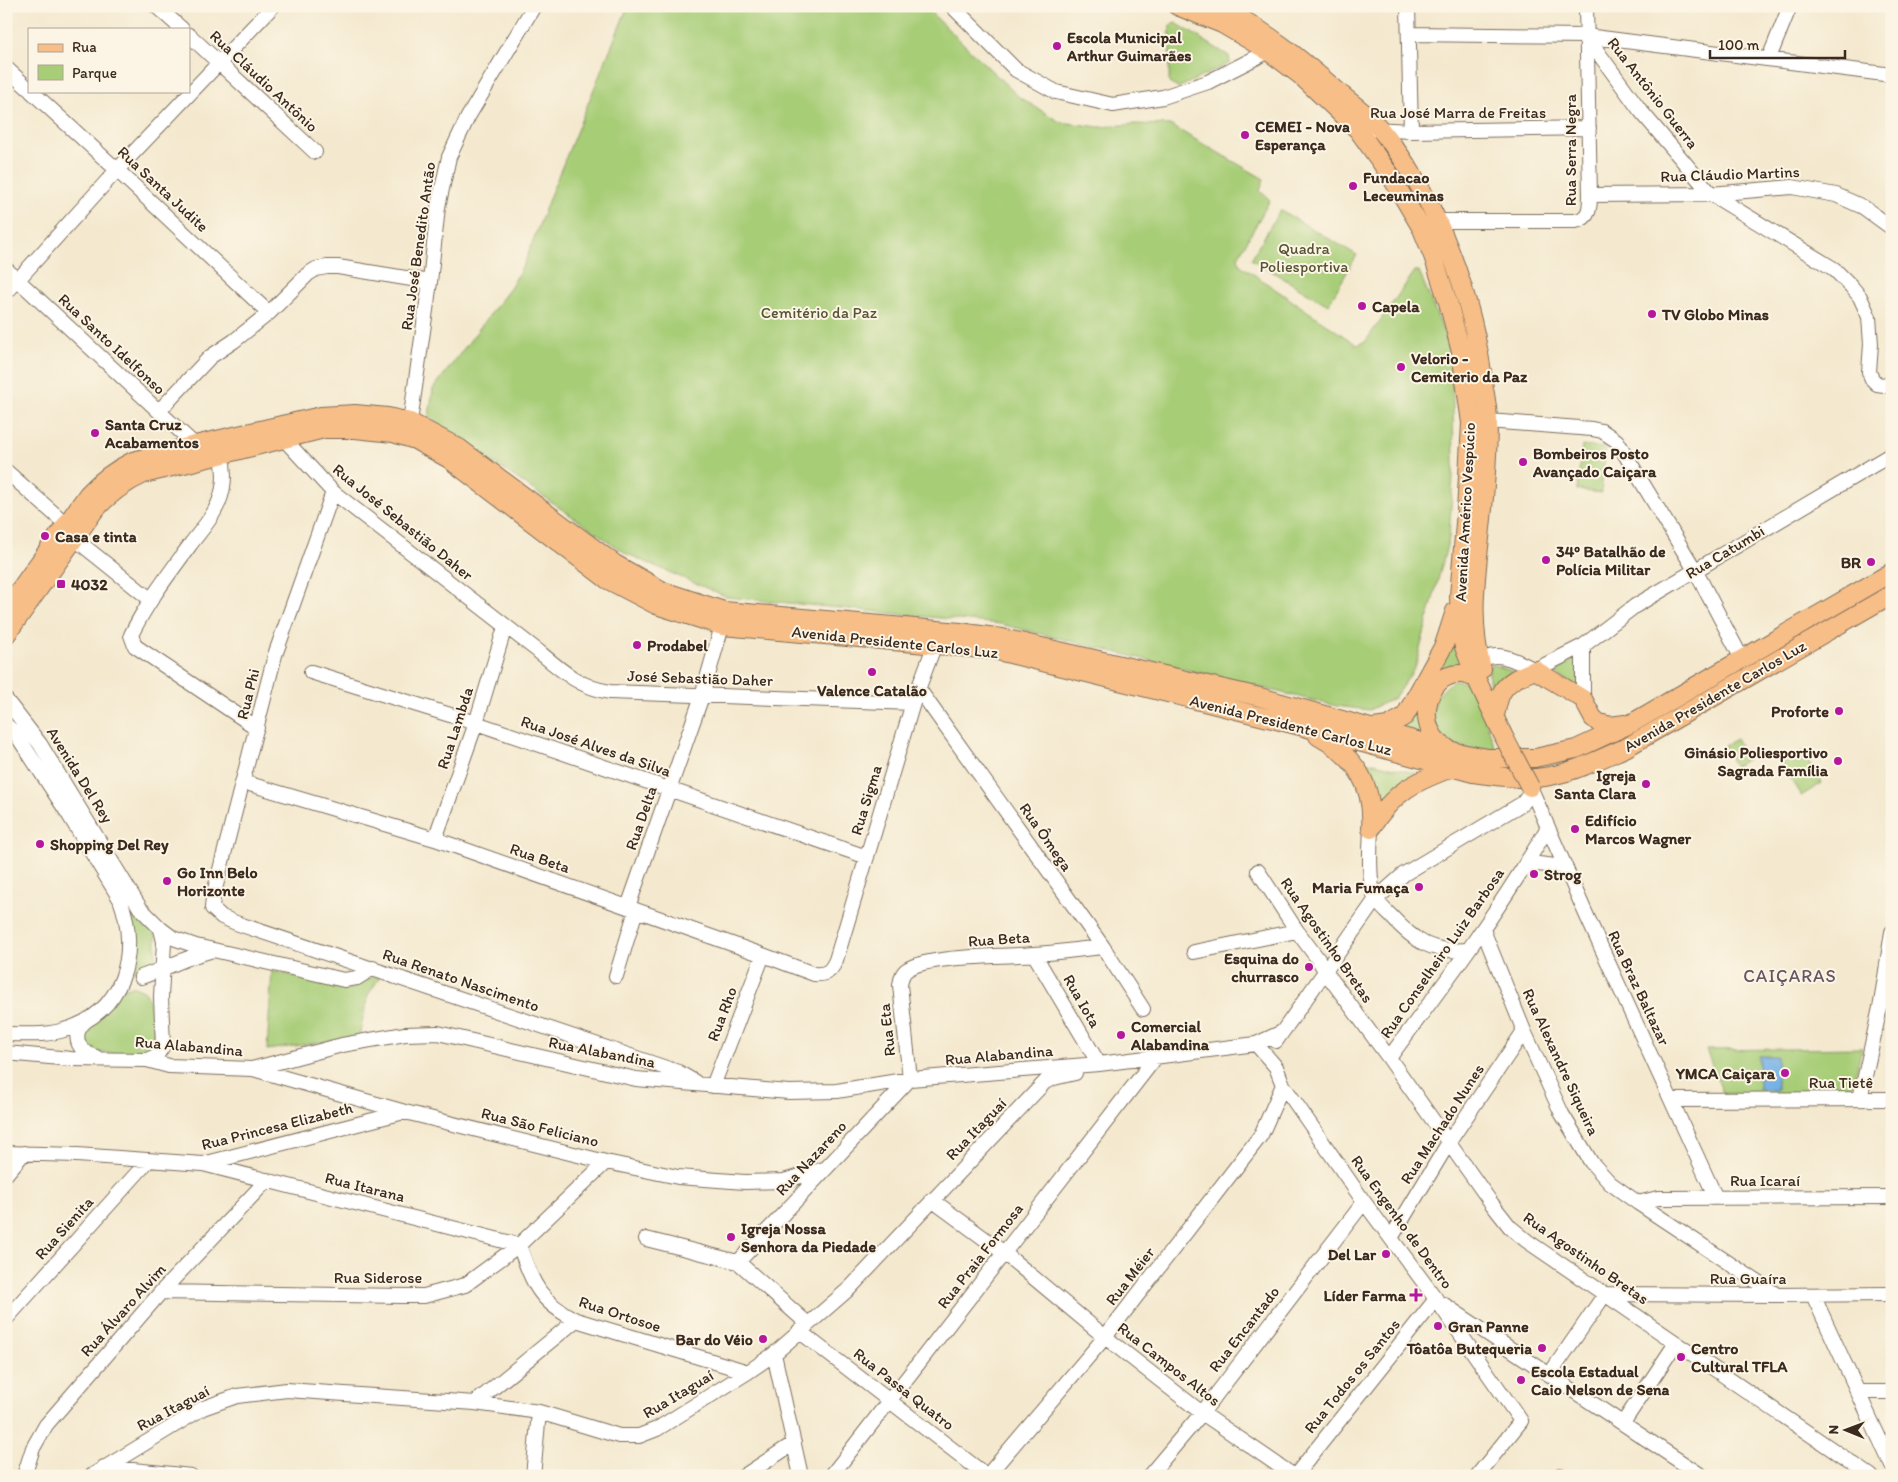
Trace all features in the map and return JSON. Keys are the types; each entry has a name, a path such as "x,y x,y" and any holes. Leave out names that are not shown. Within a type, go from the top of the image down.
{"main road":[{"name":"Avenida Américo Vespúcio","path":"1176,6 1300,58 1379,128 1406,166 1438,221 1468,304 1480,352 1488,421 1474,585 1474,617 1478,670"},
{"name":"Avenida Américo Vespúcio","path":"1217,6 1234,10 1358,130 1390,175 1422,229 1433,256 1461,352 1471,423 1459,596 1460,630 1464,648 1478,670 1495,715 1529,793"},
{"name":"Avenida Presidente Carlos Luz","path":"6,636 71,532 88,494 99,482 121,467 132,461 321,416 355,414 388,417 410,422 459,448 616,564 663,591 724,611 936,637 1300,726 1455,759 1535,758 1576,749 1632,723 1892,572"},
{"name":"Avenida Presidente Carlos Luz","path":"6,609 71,532 106,498 131,480 144,474 324,429 355,428 393,433 415,440 449,459 608,580 656,605 722,626 936,637 960,632 1012,640 1260,697 1374,728 1455,759 1474,772 1498,776 1536,778 1565,772 1594,762 1626,747 1892,594"},
{"path":"1374,728 1388,726 1405,716 1444,646 1459,596"},
{"path":"1371,829 1381,812 1395,796 1455,759 1431,732 1426,706 1432,691 1447,678 1478,670"},
{"path":"1535,670 1583,698 1593,718 1599,723 1610,726 1632,723"},
{"name":"Rua Catumbi","path":"1495,715 1505,688 1518,677 1535,670"},
{"path":"1576,749 1586,735 1593,718"},
{"path":"1300,726 1331,743 1353,761 1363,776 1368,792 1371,829"}],"street":[{"path":"156,6 181,28"},
{"path":"6,293 117,170 273,6"},
{"name":"Rua José Benedito Antão","path":"410,422 430,282 438,207 448,157 468,117 534,6"},
{"path":"952,6 1016,70 1056,92 1114,105 1163,98 1199,85 1275,48"},
{"path":"1408,6 1411,131"},
{"name":"Rua Serra Negra","path":"1422,229 1438,221 1576,221 1583,220 1588,214 1590,195 1586,6"},
{"path":"1769,58 1790,6"},
{"path":"1409,34 1586,36 1892,75"},
{"name":"Rua Cláudio Antônio","path":"190,36 315,152"},
{"name":"Rua Antônio Guerra","path":"1586,36 1640,110 1712,194"},
{"name":"Rua Santa Judite","path":"6,68 28,88"},
{"name":"Rua Santa Judite","path":"32,92 269,313"},
{"name":"Rua José Marra de Freitas","path":"1358,130 1379,128 1411,131 1589,128"},
{"name":"Rua Cláudio Martins","path":"1590,195 1712,194 1792,187 1836,195 1863,207 1892,228"},
{"path":"1712,194 1834,269 1851,286 1860,296 1870,317 1869,372 1877,384 1892,386"},
{"path":"158,411 210,357 234,342 269,313 308,274 316,269 327,267 430,282"},
{"name":"Rua Santo Idelfonso","path":"6,269 195,445"},
{"path":"1471,423 1488,421 1592,429 1610,436 1621,447 1695,570 1742,659"},
{"name":"Rua José Sebastião Daher","path":"284,439 333,492 506,627"},
{"path":"221,454 224,465 224,479 216,510 150,599 130,635 135,646 257,728"},
{"name":"Rua Catumbi","path":"1535,670 1583,646 1635,606 1892,454"},
{"path":"6,471 71,532 150,599"},
{"name":"Rua Phi","path":"212,908 215,888 275,655 333,492"},
{"name":"Rua Delta","path":"616,976 632,909 702,696 722,626"},
{"name":"José Sebastião Daher","path":"506,627 565,674 594,690 702,696 913,703"},
{"name":"Rua Lambda","path":"435,840 476,723 506,627"},
{"name":"Rua Sigma","path":"823,975 831,970 836,960 913,703 936,637"},
{"path":"1583,646 1583,698"},
{"path":"1478,670 1487,656 1495,655 1517,661 1535,670"},
{"name":"Rua José Alves da Silva","path":"311,672 476,723 867,858"},
{"name":"Rua Ômega","path":"918,688 1103,946 1143,1009"},
{"name":"Avenida Del Rey","path":"6,700 40,744 140,908 161,929 186,944 344,980 357,978 373,968"},
{"name":"Avenida Del Rey","path":"6,725 16,734 69,815 120,899 125,913 129,945 125,968 115,992 98,1012 65,1030 50,1033 6,1034"},
{"name":"Rua Beta","path":"243,782 435,840 814,974 823,975"},
{"path":"1270,1058 1280,1033 1376,899 1404,874 1529,793"},
{"name":"Rua Braz Baltazar","path":"1529,793 1539,807 1716,1198"},
{"name":"Rua Conselheiro Luiz Barbosa","path":"1389,1058 1483,930 1524,869 1548,827"},
{"path":"1371,829 1371,874 1376,899 1405,931 1416,939 1438,950 1451,952 1468,950"},
{"name":"Rua Conselheiro Luiz Barbosa","path":"1524,869 1538,864 1565,867"},
{"name":"Rua Agostinho Bretas","path":"1260,875 1325,971 1449,1142 1478,1186 1510,1227 1527,1242 1871,1476"},
{"name":"Rua Renato Nascimento","path":"212,908 222,917 236,923 678,1072 706,1085"},
{"path":"147,1060 156,1056 163,1046 161,1013 164,942 161,929"},
{"name":"Rua Alexandre Siqueira","path":"1483,930 1524,1031 1562,1114 1591,1162 1610,1183 1638,1204 1777,1296"},
{"path":"1194,952 1297,931"},
{"path":"1860,1099 1886,1003 1892,932"},
{"name":"Rua Beta","path":"902,976 906,970 925,962 1034,954 1103,946"},
{"path":"115,992 128,981 162,970 183,959 213,950"},
{"name":"Rua Iota","path":"1034,954 1096,1065"},
{"name":"Rua Rho","path":"706,1085 763,955"},
{"name":"Rua Eta","path":"902,976 901,1001 910,1080"},
{"path":"141,977 150,986 161,1013"},
{"path":"87,1019 78,1030 78,1042 82,1051 86,1054 100,1058"},
{"name":"Rua Machado Nunes","path":"1391,1238 1449,1142 1524,1031"},
{"name":"Rua Alabandina","path":"6,1053 71,1059 147,1060 169,1066 252,1069 342,1045 405,1034 438,1033 636,1079 789,1092 837,1090 910,1080 1096,1065 1256,1044 1280,1033"},
{"name":"Rua Engenho de Dentro","path":"1256,1044 1270,1058 1276,1067 1283,1085 1364,1202 1436,1299 1521,1421 1477,1476"},
{"name":"Rua Praia Formosa","path":"831,1476 1156,1057"},
{"name":"Rua Itaguaí","path":"91,1476 203,1408 237,1396 287,1390 475,1403 540,1412 619,1436 640,1436 657,1429 774,1354 850,1288 1045,1082 1087,1070 1096,1065"},
{"name":"Rua São Feliciano","path":"252,1069 405,1112 606,1162 678,1176 745,1182 784,1181 824,1169"},
{"name":"Rua Nazareno","path":"738,1262 910,1080"},
{"name":"Rua Méier","path":"987,1476 1106,1337 1262,1135 1283,1085"},
{"name":"Rua Tietê","path":"1670,1100 1892,1099"},
{"name":"Rua Princesa Elizabeth","path":"6,1153 78,1155 203,1164 405,1112"},
{"path":"6,1174 24,1153"},
{"name":"Rua Sienita","path":"6,1319 148,1161"},
{"name":"Rua Siderose","path":"161,1292 424,1296 465,1286 519,1244 606,1162"},
{"name":"Rua Itarana","path":"203,1164 519,1244"},
{"name":"Rua Álvaro Alvim","path":"24,1476 33,1448 46,1424 161,1292 267,1180"},
{"name":"Rua Icaraí","path":"1638,1204 1658,1198 1892,1197"},
{"name":"Rua Campos Altos","path":"932,1200 1004,1253 1202,1413 1295,1476"},
{"name":"Rua Encantado","path":"1149,1476 1202,1413 1364,1202"},
{"path":"646,1239 738,1262"},
{"name":"Rua Ortosoe","path":"519,1244 536,1288 544,1299 558,1311 576,1320 748,1372"},
{"name":"Rua Passa Quatro","path":"738,1262 804,1328 890,1400 987,1476"},
{"path":"1550,1374 1605,1294"},
{"name":"Rua Guaíra","path":"1605,1294 1777,1296 1892,1294"},
{"path":"1813,1295 1892,1466"},
{"path":"1436,1299 1702,1476"},
{"name":"Rua Todos os Santos","path":"1295,1476 1436,1299"},
{"path":"475,1403 576,1320"},
{"path":"1622,1423 1676,1343"},
{"path":"774,1354 801,1476"},
{"path":"1858,1392 1892,1392"},
{"path":"533,1476 540,1412"},
{"path":"744,1476 794,1443"},
{"path":"104,1467 192,1476"}],"green space":[{"name":"Cemitério da Paz","path":"628,6 924,6 1019,97 1060,122 1100,127 1134,124 1170,125 1264,179 1260,191 1270,200 1238,257 1240,265 1357,345 1365,342 1415,271 1419,271 1447,340 1452,361 1454,461 1449,538 1415,668 1394,698 1369,710 1336,706 1000,624 727,597 627,554 440,426 429,416 433,389 511,287 525,262"},
{"path":"1176,23 1229,56 1230,63 1178,88 1169,83 1170,25"},
{"name":"Quadra Poliesportiva","path":"1280,210 1357,255 1328,305 1251,259"},
{"path":"1582,446 1606,448 1601,493 1577,490"},
{"path":"1453,637 1467,670 1442,673 1428,738 1400,731 1409,721"},
{"path":"1576,658 1578,660 1578,685 1576,686 1556,674 1556,671"},
{"path":"1495,665 1514,672 1494,692 1489,676 1490,666"},
{"path":"1454,679 1470,684 1477,695 1496,750 1470,750 1442,739 1431,717 1432,701"},
{"path":"1736,739 1747,759 1735,767 1723,746"},
{"path":"1802,751 1822,783 1801,796 1781,763"},
{"path":"1361,760 1416,773 1416,778 1380,801 1364,776"},
{"path":"125,903 132,904 156,935 156,962 126,974"},
{"path":"272,971 352,989 373,976 380,977 368,995 359,1037 267,1050"},
{"path":"132,986 146,992 154,1029 150,1046 144,1052 135,1055 88,1051 83,1043 84,1033 121,989"},
{"name":"YMCA Caiçara","path":"1862,1048 1850,1095 1724,1096 1706,1050"}],"water":[{"path":"1759,1056 1777,1056 1777,1090 1759,1090"}],"place":[{"name":"Escola Municipal Arthur Guimarães","path":"1057,46"},
{"name":"CEMEI - Nova Esperança","path":"1245,135"},
{"name":"Fundacao Leceuminas","path":"1353,186"},
{"name":"Capela","path":"1362,306"},
{"name":"TV Globo Minas","path":"1652,314"},
{"name":"Velorio - Cemiterio da Paz","path":"1401,367"},
{"name":"Santa Cruz Acabamentos","path":"95,433"},
{"name":"Bombeiros Posto Avançado Caiçara","path":"1523,462"},
{"name":"Casa e tinta","path":"45,536"},
{"name":"34º Batalhão de Polícia Militar","path":"1546,560"},
{"name":"BR","path":"1871,562"},
{"name":"4032","path":"61,584"},
{"name":"Prodabel","path":"637,645"},
{"name":"Valence Catalão","path":"872,672"},
{"name":"Proforte","path":"1839,711"},
{"name":"Ginásio Poliesportivo Sagrada Família","path":"1838,761"},
{"name":"Igreja Santa Clara","path":"1646,784"},
{"name":"Edifício Marcos Wagner","path":"1575,829"},
{"name":"Shopping Del Rey","path":"40,844"},
{"name":"Strog","path":"1534,874"},
{"name":"Go Inn Belo Horizonte","path":"167,881"},
{"name":"Maria Fumaça","path":"1419,887"},
{"name":"Esquina do churrasco","path":"1309,967"},
{"name":"Comercial Alabandina","path":"1121,1035"},
{"name":"YMCA Caiçara","path":"1785,1073"},
{"name":"Igreja Nossa Senhora da Piedade","path":"731,1237"},
{"name":"Del Lar","path":"1386,1254"},
{"name":"Líder Farma","path":"1416,1295"},
{"name":"Gran Panne","path":"1438,1326"},
{"name":"Bar do Véio","path":"763,1339"},
{"name":"Tôatôa Butequeria","path":"1542,1348"},
{"name":"Centro Cultural TFLA","path":"1681,1357"},
{"name":"Escola Estadual Caio Nelson de Sena","path":"1521,1380"}],"district":[{"name":"CAIÇARAS","path":"1790,976"}]}
